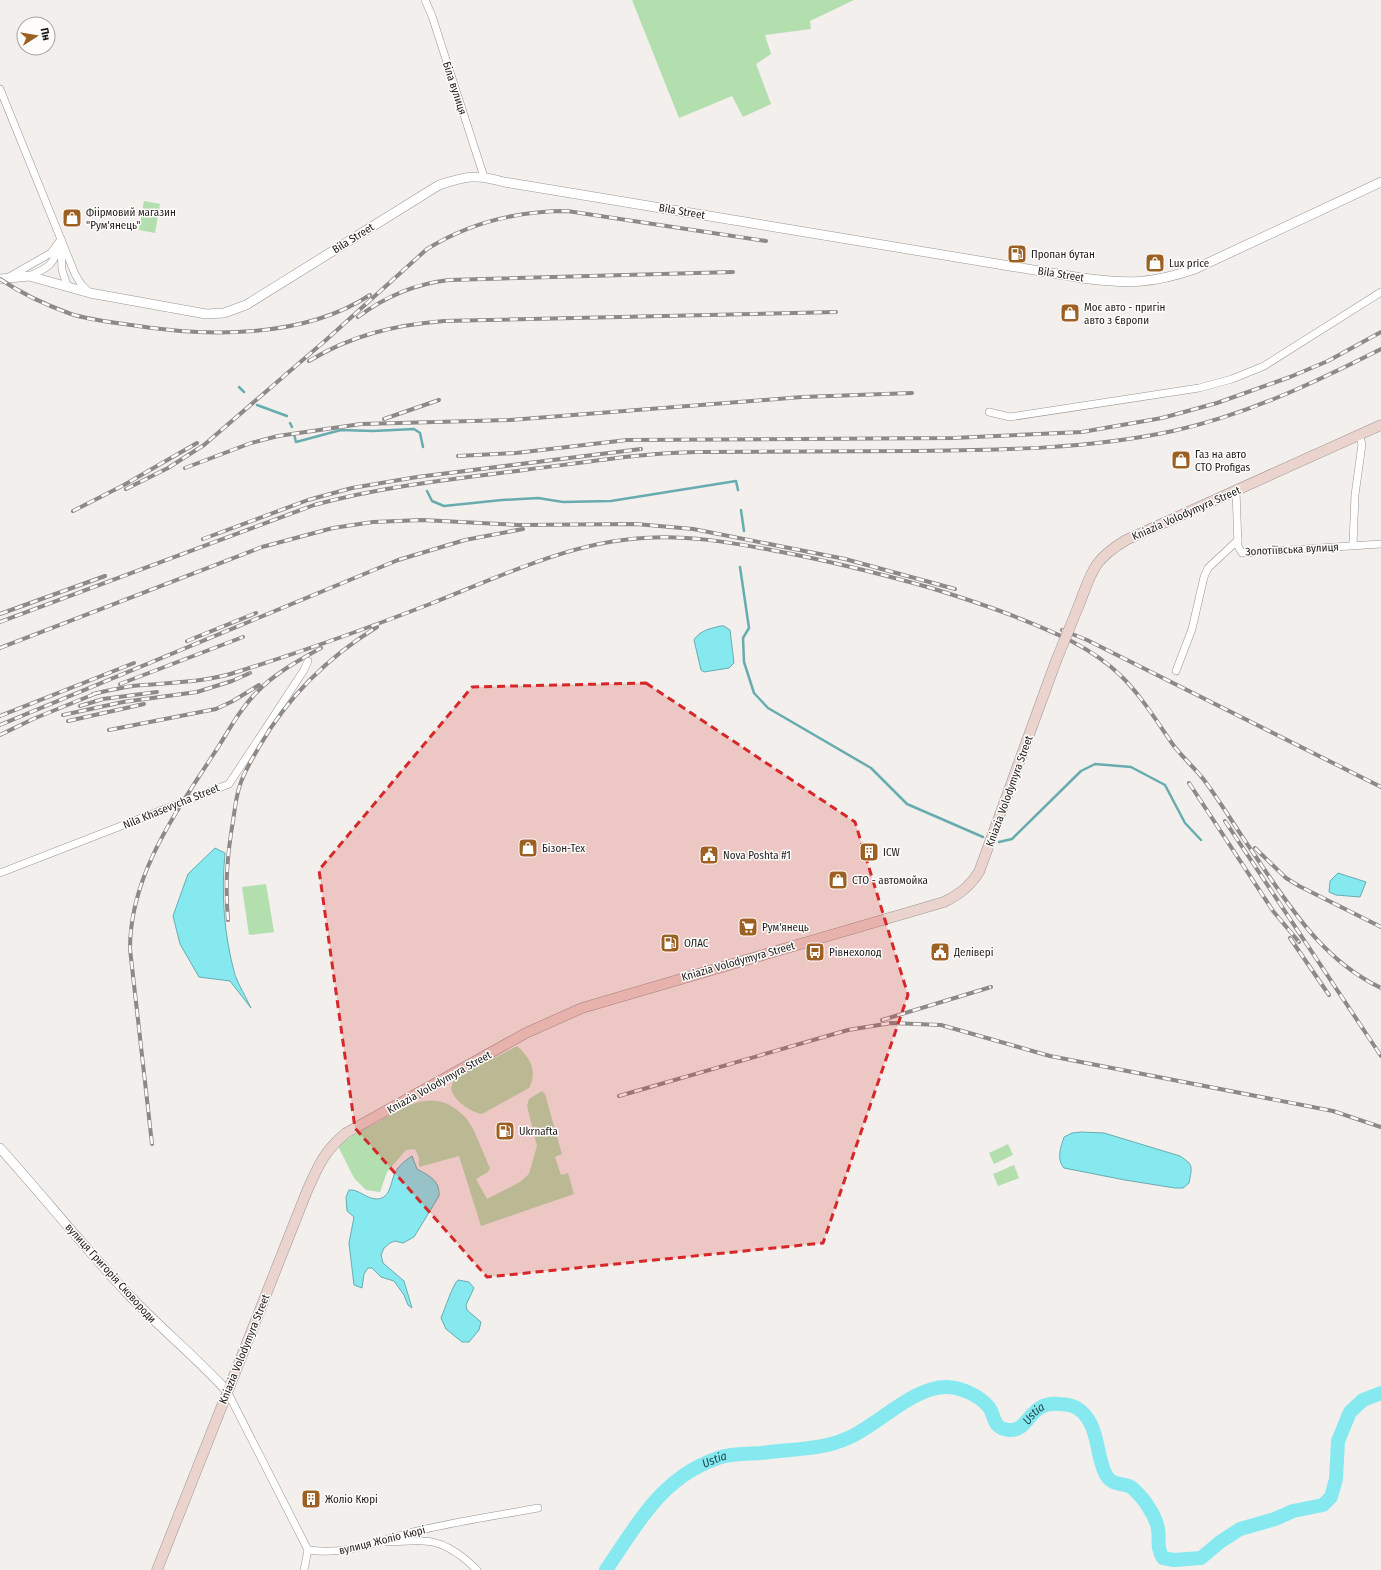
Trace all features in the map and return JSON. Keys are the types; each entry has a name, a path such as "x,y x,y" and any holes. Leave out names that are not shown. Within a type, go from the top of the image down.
{"main road":[{"name":"Kniazia Volodymyra Street","path":"157,1570 307,1191 319,1162 332,1144 346,1133 526,1033 582,1008 944,902 961,893 971,885 979,872 1056,661 1097,563 1110,550 1126,540 1381,425"}],"street":[{"name":"Біла вулиця","path":"425,0 432,16 484,177"},
{"path":"0,89 75,274 80,284 90,293"},
{"name":"Bila Street","path":"3,276 29,276 67,285 90,293 182,311 206,314 224,313 246,305 439,185 463,178 484,177 504,182 1082,278 1120,283 1145,282 1196,269 1381,182"},
{"path":"3,276 51,253 61,239"},
{"path":"29,276 48,268 55,259 61,239"},
{"path":"61,239 62,270 67,285"},
{"path":"989,412 1010,417 1199,388 1232,380 1264,366 1381,292"},
{"path":"1353,545 1355,495 1362,444 1359,435"},
{"name":"Золотіївська вулиця","path":"1236,490 1239,549 1244,553 1381,544"},
{"path":"1176,671 1192,628 1204,578 1208,568 1238,540"},
{"name":"Nila Khasevycha Street","path":"0,873 229,784 304,670 308,661"},
{"name":"вулиця Григорія Сковороди","path":"0,1148 127,1293 173,1340 210,1372 227,1391"},
{"path":"227,1391 308,1550 304,1570"},
{"name":"вулиця Жоліо Кюрі","path":"308,1550 338,1552 381,1542 409,1533 538,1508"},
{"path":"381,1542 423,1540 434,1542 459,1554 477,1570"}],"highlighted area":[{"path":"646,683 855,822 908,995 823,1243 487,1277 355,1128 319,870 472,687"}],"green space":[{"path":"632,0 854,0 810,21 811,29 765,35 771,54 756,64 771,104 743,117 732,96 679,118"},
{"path":"144,201 160,204 155,233 139,230"},
{"path":"266,884 274,932 249,935 242,887"},
{"path":"517,1046 526,1055 533,1071 532,1082 529,1088 482,1114 467,1108 455,1097 451,1088 454,1079"},
{"path":"542,1091 545,1094 562,1154 555,1157 561,1175 568,1173 574,1194 481,1226 459,1156 419,1167 419,1158 415,1149 406,1150 387,1172 380,1192 366,1190 354,1178 338,1146 363,1130 411,1104 433,1100 444,1103 455,1108 466,1118 479,1142 490,1168 488,1172 476,1179 487,1199 520,1182 529,1174 537,1146 527,1106 529,1099"},
{"path":"1008,1144 1013,1155 994,1164 989,1153"},
{"path":"1014,1165 1019,1178 998,1186 993,1174"}],"water":[{"path":"724,626 730,630 734,663 729,668 704,672 701,670 694,640 702,632"},
{"path":"215,848 225,853 223,884 224,914 231,960 235,975 251,1008 230,981 199,977 180,944 173,916 188,874"},
{"path":"1338,873 1366,882 1360,897 1336,895 1329,892 1330,881"},
{"path":"1072,1133 1104,1133 1180,1156 1190,1164 1191,1167 1189,1183 1183,1188 1175,1188 1064,1168 1060,1161 1060,1157 1064,1137"},
{"path":"412,1156 417,1169 436,1182 439,1196 414,1237 403,1243 395,1241 390,1243 384,1248 381,1255 383,1263 404,1281 412,1308 408,1305 404,1295 394,1281 381,1277 372,1268 368,1268 364,1274 362,1288 354,1285 349,1243 354,1217 347,1211 346,1197 349,1190 353,1190 373,1199 382,1198 388,1193 396,1170 402,1163"},
{"path":"458,1280 469,1282 474,1288 466,1305 467,1310 481,1322 479,1330 469,1342 462,1342 446,1329 441,1318 451,1292"}],"waterway":[{"path":"239,387 244,392"},
{"path":"257,405 287,416"},
{"path":"290,423 292,427"},
{"path":"294,434 296,442 341,430 373,431 414,429 420,433 423,447"},
{"path":"427,491 432,501 444,506 538,498 563,502 611,501 736,481 738,490"},
{"path":"741,510 744,531"},
{"path":"740,567 749,628 743,638 744,662 754,693 768,708 871,768 907,804 983,837"},
{"path":"999,842 1012,839 1081,771 1095,764 1131,767 1165,785 1185,823 1201,840"},
{"name":"Ustia","path":"606,1570 649,1508 675,1482 691,1471 708,1462 725,1456 810,1448 839,1442 860,1432 897,1407 923,1392 935,1388 948,1387 975,1395 988,1406 999,1427 1009,1430 1016,1429 1021,1426 1035,1411 1049,1404 1066,1404 1077,1408 1090,1422 1096,1439 1100,1458 1108,1478 1116,1483 1129,1486 1143,1499 1155,1518 1159,1533 1159,1547 1163,1558 1174,1560 1201,1558 1220,1542 1240,1529 1275,1519 1293,1511 1323,1505 1331,1497 1336,1479 1338,1441 1350,1412 1363,1400 1381,1393"}],"railway":[{"path":"126,489 168,468 204,445 326,340 427,249 460,232 494,220 512,216 530,213 567,211 766,241"},
{"path":"358,317 379,303 401,292 412,288 449,280 733,272"},
{"path":"0,279 34,299 78,316 101,321 191,332 254,331 285,327 315,320 344,309 370,295"},
{"path":"309,361 341,344 374,333 408,325 444,321 836,312"},
{"path":"458,456 516,453 627,440 953,438 1082,432 1162,418 1217,403 1290,377 1328,361 1381,332"},
{"path":"0,622 314,505 340,498 445,480 654,454 698,452 981,450 1110,442 1173,431 1227,416 1305,386 1381,349"},
{"path":"185,468 251,443 278,436 361,424 510,420 802,397 912,393"},
{"path":"384,419 439,400"},
{"path":"73,511 124,485 197,443"},
{"path":"203,539 308,500 352,488 417,477 641,449"},
{"path":"0,648 262,547 333,528 373,522 422,520 519,525 636,524 693,529 845,559 955,589"},
{"path":"0,725 398,560 465,540 523,529"},
{"path":"93,694 131,686 192,681 228,675 360,630 535,562 589,546 616,541 660,537 692,538 755,547 831,562 931,588 1005,613 1044,628 1071,641 1084,648 1108,665 1135,691 1174,746 1204,780 1294,912 1309,930 1341,963 1381,988"},
{"path":"0,614 105,576"},
{"path":"187,641 256,613"},
{"path":"228,920 227,870 229,847 236,803 246,770 270,729 296,695 326,665 377,627"},
{"path":"1062,630 1087,640 1381,787"},
{"path":"120,684 243,637"},
{"path":"152,1144 130,949 132,922 146,871 157,846 170,823 244,706 271,679 321,648"},
{"path":"0,716 134,663"},
{"path":"63,715 123,702 197,692 232,681 250,673"},
{"path":"109,730 216,709 233,701 259,685"},
{"path":"80,706 103,699 157,692"},
{"path":"0,735 33,719 97,693"},
{"path":"68,721 144,704"},
{"path":"1189,783 1273,911 1299,942"},
{"path":"1225,821 1381,1056"},
{"path":"1255,848 1286,878 1381,927"},
{"path":"1290,938 1329,995"},
{"path":"882,1020 991,987"},
{"path":"619,1096 848,1030 891,1023 941,1025 1050,1056 1333,1111 1381,1127"}],"place":[{"name":"Фіірмовий магазин \"Рум'янець\"","path":"72,218"},
{"name":"Пропан бутан","path":"1017,254"},
{"name":"Lux price","path":"1155,263"},
{"name":"Моє авто - пригін авто з Європи","path":"1070,313"},
{"name":"Газ на авто СТО Profigas","path":"1181,460"},
{"name":"Бізон-Тех","path":"528,848"},
{"name":"ICW","path":"869,852"},
{"name":"Nova Poshta #1","path":"709,855"},
{"name":"СТО - автомойка","path":"838,880"},
{"name":"Рум'янець","path":"748,927"},
{"name":"ОЛАС","path":"670,943"},
{"name":"Рівнехолод","path":"815,952"},
{"name":"Делівері","path":"940,952"},
{"name":"Ukrnafta","path":"505,1131"},
{"name":"Жоліо Кюрі","path":"311,1499"}]}
